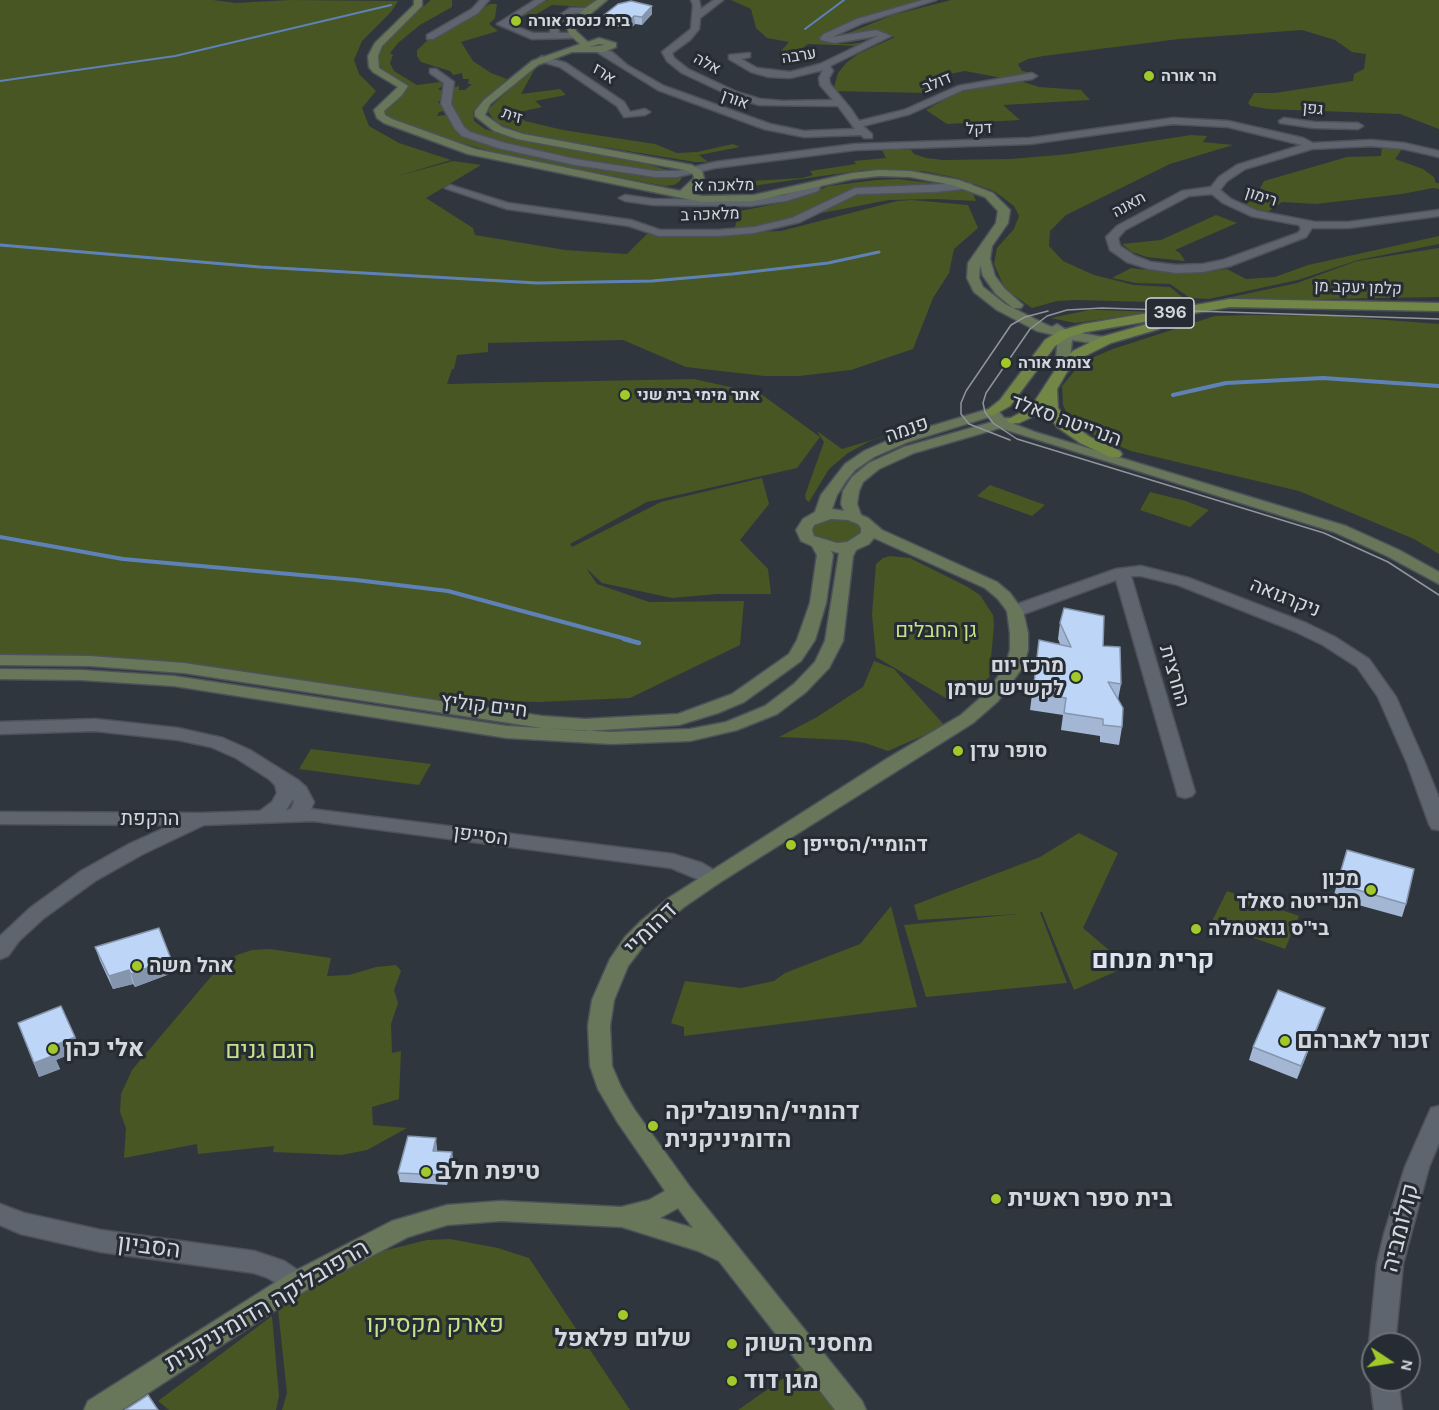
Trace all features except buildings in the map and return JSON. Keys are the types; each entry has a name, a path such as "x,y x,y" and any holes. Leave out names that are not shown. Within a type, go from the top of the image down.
{"main road":[{"path":"420,0 418,6 375,51 373,62 376,70 401,84 403,88 378,110 380,116 407,129 472,152 626,183 728,199 778,194 852,176 887,173 926,176 968,186 989,195 1004,210 1002,224 976,258 972,273 978,290 1013,314 1042,328 1104,341"},
{"path":"592,46 574,34 571,30 572,25 603,0"},
{"name":"זית","path":"592,46 542,59 487,102 480,111 483,120 498,129 527,138 650,159 692,174 705,188 726,194"},
{"path":"683,192 692,174"},
{"path":"683,192 778,194"},
{"name":"קלמן יעקב מן","path":"1276,303 1216,309 1104,341 1078,354 1062,370 1036,410 1002,418 1005,403 1044,350 1064,334 1218,304 1276,303 1439,307"},
{"path":"1062,370 1067,346 1064,334"},
{"path":"1050,389 1051,408 1062,424 1085,440 1115,454"},
{"name":"הנרייטה סאלד","path":"1002,418 1334,520 1384,540 1439,570"},
{"name":"הנרייטה סאלד","path":"1002,418 1119,462 1323,522 1369,541 1439,579"},
{"name":"פנמה","path":"819,545 807,538 804,530 808,522 822,515 829,495 840,478 869,454 903,439 1002,418"},
{"name":"פנמה","path":"854,517 849,504 850,494 858,480 874,466 901,453 1002,418"},
{"path":"822,515 836,514 863,521 869,528 990,585 1015,611"},
{"name":"חיים קוליץ","path":"0,674 81,675 174,681 507,732 611,738 690,735 731,726 771,710 800,688 823,664 834,641 845,556 855,545 868,537 869,528"},
{"path":"819,545 831,548 880,543 912,548"},
{"name":"חיים קוליץ","path":"0,660 90,661 184,668 542,722 585,725 679,719 712,710 738,698 795,657 806,640 818,603 825,555 819,545"},
{"name":"דהומיי","path":"852,1410 681,1194 610,1089 599,1051 599,1026 603,1000 609,983 633,942 677,902 895,762 967,719 992,697 1014,668 1019,650 1015,611"},
{"name":"הרפובליקה הדומיניקנית","path":"621,1217 655,1209 681,1194"},
{"name":"הרפובליקה הדומיניקנית","path":"98,1410 296,1283 401,1229 447,1215 501,1211 621,1217 696,1239 729,1254"}],"street":[{"path":"430,37 475,11 485,0"},
{"path":"541,0 501,24 532,36 574,34"},
{"path":"694,0 697,16 719,0"},
{"path":"823,66 867,43 887,36 876,33 834,40 824,38 826,36 860,21 932,0"},
{"path":"555,36 555,23 573,10 587,11"},
{"name":"אלה","path":"697,16 696,27 692,33 667,52 670,59 691,75 755,102 841,103"},
{"name":"אורן","path":"592,46 610,51 624,67 664,90 768,127 804,134 859,128"},
{"name":"ערבה","path":"747,55 732,57 754,70 769,74 797,74 823,66 828,70 824,83 875,146"},
{"name":"ארז","path":"542,59 563,65 621,104 627,115 645,112"},
{"name":"דקל","path":"433,71 449,82 446,104 460,129 466,134 502,146 575,162 655,174 692,174 826,150 875,146 1030,141 1173,121 1217,123 1272,134 1311,146"},
{"name":"דולב","path":"859,128 907,112 961,88 1032,76"},
{"name":"גפן","path":"1284,121 1309,125 1358,126"},
{"name":"גפן","path":"1340,126 1353,143"},
{"name":"דקל","path":"1272,134 1285,140 1292,150"},
{"path":"1214,190 1223,179 1240,167 1311,146 1353,143 1404,147 1439,154"},
{"name":"מלאכה א","path":"625,198 653,202 750,203 786,198 813,189 817,187 817,184"},
{"name":"מלאכה ב","path":"450,188 502,205 631,223 658,233 718,233 754,230 796,220 855,191 942,189 968,186"},
{"name":"תאנה","path":"1214,190 1186,193 1117,230 1111,240 1114,248 1123,256 1149,265 1176,269 1203,268 1226,263 1302,235 1307,229 1303,223"},
{"name":"רימון","path":"1214,190 1227,201 1246,210 1275,219 1303,223"},
{"path":"1303,223 1348,225 1439,213"},
{"name":"ניקרגואה","path":"1015,611 1122,572 1141,570 1183,581 1300,627 1351,654 1374,677 1387,697 1416,763 1439,824"},
{"name":"החרצית","path":"1122,572 1185,792"},
{"path":"0,728 95,725 178,734 216,742 243,754 299,791 304,802 299,814"},
{"path":"267,815 279,806 287,793 284,783 276,775"},
{"name":"הסייפן","path":"299,814 673,861 695,868 712,878"},
{"name":"הרקפת","path":"0,818 202,819 299,814"},
{"path":"0,951 12,936 63,893 88,876 143,846 202,819"},
{"name":"קולומביה","path":"1383,1332 1390,1264 1397,1234 1417,1167 1439,1116"},
{"name":"הסביון","path":"0,1214 21,1223 101,1241 254,1262 275,1269 296,1283"},
{"path":"1386,1392 1388,1410"}],"green space":[{"path":"0,0 213,0 236,3 290,0 398,1 391,12 362,41 354,60 359,74 376,91 362,108 369,126 399,143 451,160 398,176 453,161 481,165 426,198 473,228 475,235 565,250 627,254 647,234 781,231 897,201 912,200 968,205 978,228 954,249 949,273 933,298 913,349 851,370 799,376 764,376 686,367 623,340 488,343 488,352 457,355 447,384 694,379 761,394 820,437 797,468 647,502 570,544 572,547 661,502 762,478 769,504 740,540 768,569 771,594 717,594 672,598 602,583 586,568 597,584 649,602 744,601 740,645 630,698 538,702 436,699 361,692 119,659 36,654 0,655"},
{"path":"431,0 452,0 452,7 420,25 398,43 390,53 393,55 390,63 394,71 417,85 440,82 444,85 438,89 443,91 442,100 438,102 444,111 439,112 437,116 446,115 462,136 497,148 570,165 653,178 682,177 680,181 674,185 665,186 504,155 448,139 390,118 385,114 385,110 389,103 406,92 408,86 384,71 379,65 379,52 391,35"},
{"path":"548,0 596,0 587,7 552,5 533,16 522,15"},
{"path":"731,0 939,0 868,20 828,41 837,44 851,44 886,39 861,46 808,44 800,50 781,51 789,42 767,38 756,28 751,9"},
{"path":"951,0 1439,0 1439,129 1400,114 1268,109 1251,106 1248,103 1254,93 1275,93 1353,81 1354,74 1364,69 1366,54 1352,52 1335,40 1302,30 1179,39 1043,56 1018,64 1022,71 1032,73 1026,75 1002,78 965,71 929,78 924,93 833,91 838,73 846,63 858,54 895,37 885,36 845,43 836,41 841,36 893,15"},
{"path":"490,4 497,4 495,18 489,24 498,31 461,42 473,61 491,73 507,79 473,111 474,121 485,129 514,139 640,162 678,173 661,173 576,161 516,148 465,130 450,106 451,88 459,86 459,90 465,90 472,84 468,84 469,79 463,79 462,73 453,75 450,71 421,62 417,56 417,50 429,39"},
{"path":"537,65 521,94 560,89 566,95 535,101 542,107 515,113 525,121 563,130 655,144 677,153 697,152 733,144 740,147 699,155 708,162 695,162 530,135 496,123 487,110"},
{"path":"1020,81 1039,87 1081,90 1090,100 1003,105 1020,120 947,124 926,110 958,92"},
{"path":"1191,135 1207,136 1203,142 1233,145 1170,164 1066,215 1050,231 1049,246 1063,261 1094,275 1134,285 1170,287 1186,300 1198,301 1186,303 1077,300 1057,301 1032,308 1005,289 994,264 997,248 1014,229 1019,216 1014,206 994,191 958,178 923,171 864,170 738,188 735,182 802,178 813,175 810,171 856,164 854,161 886,158 882,150 911,150 914,154 926,158 943,160 1011,159 1069,154"},
{"path":"1382,146 1402,149 1395,159 1423,169 1434,177 1436,183 1439,183 1439,189 1316,204 1282,202 1266,213 1241,203 1268,197 1260,188 1264,181 1347,157 1381,156"},
{"path":"898,179 931,183 964,191 969,184 976,201 889,200 734,230 740,211 791,201 829,186"},
{"path":"1216,215 1237,223 1175,250 1185,261 1147,257 1132,252 1122,244 1161,240"},
{"path":"1439,236 1439,244 1358,260 1298,280 1209,299 1190,298 1170,284 1136,283 1112,278 1131,268 1181,274 1227,269 1246,279 1275,277 1308,265"},
{"path":"1439,248 1439,297 1213,301 1297,283 1357,261"},
{"path":"1089,310 1157,312 1075,323 1051,318"},
{"path":"1215,316 1335,316 1439,324 1439,554 1414,539 1299,491 1131,451 1098,437 1069,419 1063,405 1062,386 1082,362 1113,349"},
{"path":"919,426 870,441 848,453 829,469 809,502 806,500 805,495 824,442 817,431 842,449"},
{"path":"990,485 1045,505 1032,516 977,496"},
{"path":"1150,492 1186,501 1209,510 1190,527 1140,510"},
{"path":"824,518 848,518 860,525 863,533 854,541 838,544 814,538 811,533 813,524"},
{"name":"גן החבלים","path":"890,556 910,558 980,595 993,615 989,678 949,700 876,657 872,614 876,564"},
{"path":"874,661 894,669 945,726 888,751 865,743 846,740 779,737 817,717 863,687"},
{"path":"311,749 431,764 419,785 299,769"},
{"path":"1079,833 1118,853 1083,928 1128,966 1074,990 1042,912 1040,912 1067,983 926,997 904,925 1018,914 918,920 914,905 1040,857"},
{"path":"1227,891 1299,916 1285,949 1211,923"},
{"path":"891,906 917,1007 684,1036 684,1027 671,1023 685,981 741,988 774,981 785,973 860,944"},
{"name":"רוגם גנים","path":"270,949 331,958 327,976 349,975 376,967 396,965 401,971 394,990 398,1003 391,1024 392,1053 401,1051 399,1099 372,1107 373,1125 407,1128 367,1150 341,1155 273,1152 274,1146 198,1154 197,1144 124,1158 126,1128 120,1112 121,1094 132,1070 220,966 237,955 252,950"},
{"name":"פארק מקסיקו","path":"450,1239 498,1248 529,1258 630,1410 282,1410 287,1393 278,1309 291,1294 367,1255 427,1240"},
{"path":"272,1316 279,1396 276,1410 169,1410 158,1401"},
{"path":"801,1366 836,1410 738,1410"}],"waterway":[{"path":"805,29 844,0"},
{"path":"0,81 175,56 391,5"},
{"path":"0,245 260,267 537,283 652,281 732,274 828,263 879,252"},
{"path":"1173,395 1226,383 1323,378 1439,386"},
{"path":"0,537 123,559 356,580 448,591 630,640"},
{"path":"624,639 639,643"}],"tram line":[{"path":"1439,319 1102,308 1067,310 1047,316 1030,329 986,393 983,403 985,412 993,423 1017,439 1324,533 1388,562 1439,595"},
{"path":"1010,440 969,424 961,414 961,403 966,391 1011,325 1025,317 1048,311"}],"place":[{"name":"בית כנסת אורה","path":"516,21"},
{"name":"הר אורה","path":"1149,76"},
{"name":"צומת אורה","path":"1006,363"},
{"name":"אתר מימי בית שני","path":"625,395"},
{"name":"מרכז יום לקשיש שרמן","path":"1076,677"},
{"name":"סופר עדן","path":"958,751"},
{"name":"דהומיי/הסייפן","path":"791,845"},
{"name":"מכון הנרייטה סאלד","path":"1371,890"},
{"name":"בי\"ס גואטמלה","path":"1196,929"},
{"name":"אהל משה","path":"137,966"},
{"name":"זכור לאברהם","path":"1285,1041"},
{"name":"אלי כהן","path":"53,1049"},
{"name":"דהומיי/הרפובליקה הדומיניקנית","path":"653,1126"},
{"name":"טיפת חלב","path":"426,1172"},
{"name":"בית ספר ראשית","path":"996,1199"},
{"name":"שלום פלאפל","path":"623,1315"},
{"name":"מחסני השוק","path":"732,1344"},
{"name":"מגן דוד","path":"732,1381"}],"district":[{"name":"קרית מנחם","path":"1153,961"}]}
